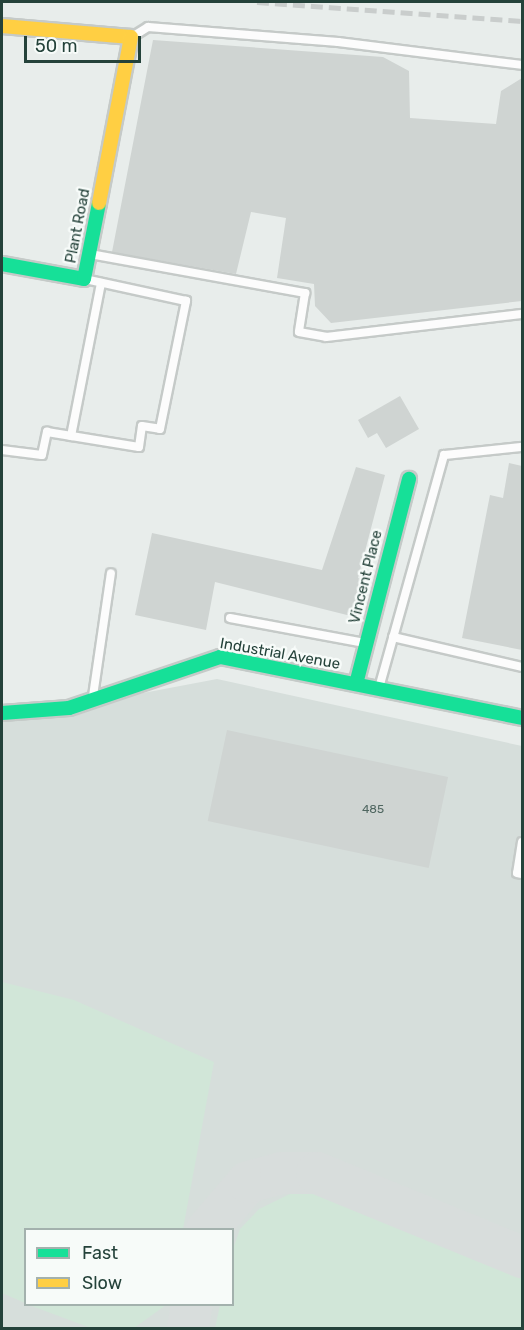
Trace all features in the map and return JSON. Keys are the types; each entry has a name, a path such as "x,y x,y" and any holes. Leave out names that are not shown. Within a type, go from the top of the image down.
{"street":[{"path":"2,27 131,37"},
{"name":"Plant Road","path":"2,264 84,279 131,37"},
{"name":"Vincent Place","path":"356,684 409,479"},
{"name":"Industrial Avenue","path":"2,712 51,712 220,657 522,718"}],"lane":[{"path":"131,37 148,27 338,42 522,65"},
{"path":"89,254 304,293 299,332 326,337 522,314"},
{"path":"2,450 42,455 47,432 139,447 142,426 160,429 186,301 84,279"},
{"path":"71,436 100,283"},
{"path":"378,689 444,455 522,447"},
{"path":"93,700 92,675 111,573"},
{"path":"230,618 366,644"},
{"path":"393,637 522,667"},
{"path":"522,842 517,873 522,874"}],"shaded area":[{"path":"217,679 522,746 522,1328 2,1328 2,707 48,711"}],"green space":[{"path":"2,982 74,1000 214,1062 183,1228 24,1228 24,1303 2,1293"},
{"path":"294,1192 316,1194 522,1278 522,1328 215,1328 220,1306 234,1306 234,1246 240,1229 259,1209"},
{"path":"32,1306 165,1306 134,1328 91,1328"}],"building":[{"path":"153,40 383,57 409,71 410,118 496,124 501,91 522,78 522,301 331,323 315,306 314,284 277,278 286,218 251,212 236,274 112,252"},
{"path":"400,396 419,429 386,448 377,433 368,438 358,420"},
{"path":"509,463 522,466 522,650 462,638 490,495 503,498"},
{"path":"356,467 385,475 358,578 363,579 355,617 215,582 206,630 135,615 152,533 322,570"},
{"path":"227,730 448,777 429,868 208,821"}],"taxiway":[{"path":"209,1228 248,1182 281,1173 317,1173 522,1257"},
{"path":"188,1328 192,1306"}],"railway":[{"path":"257,2 522,21"}],"traffic: fast":[{"path":"2,264 84,279 99,203"},
{"path":"356,684 409,479"},
{"path":"2,713 69,708 220,657 522,718"}],"traffic: slow":[{"path":"2,26 131,37 99,203"}]}
